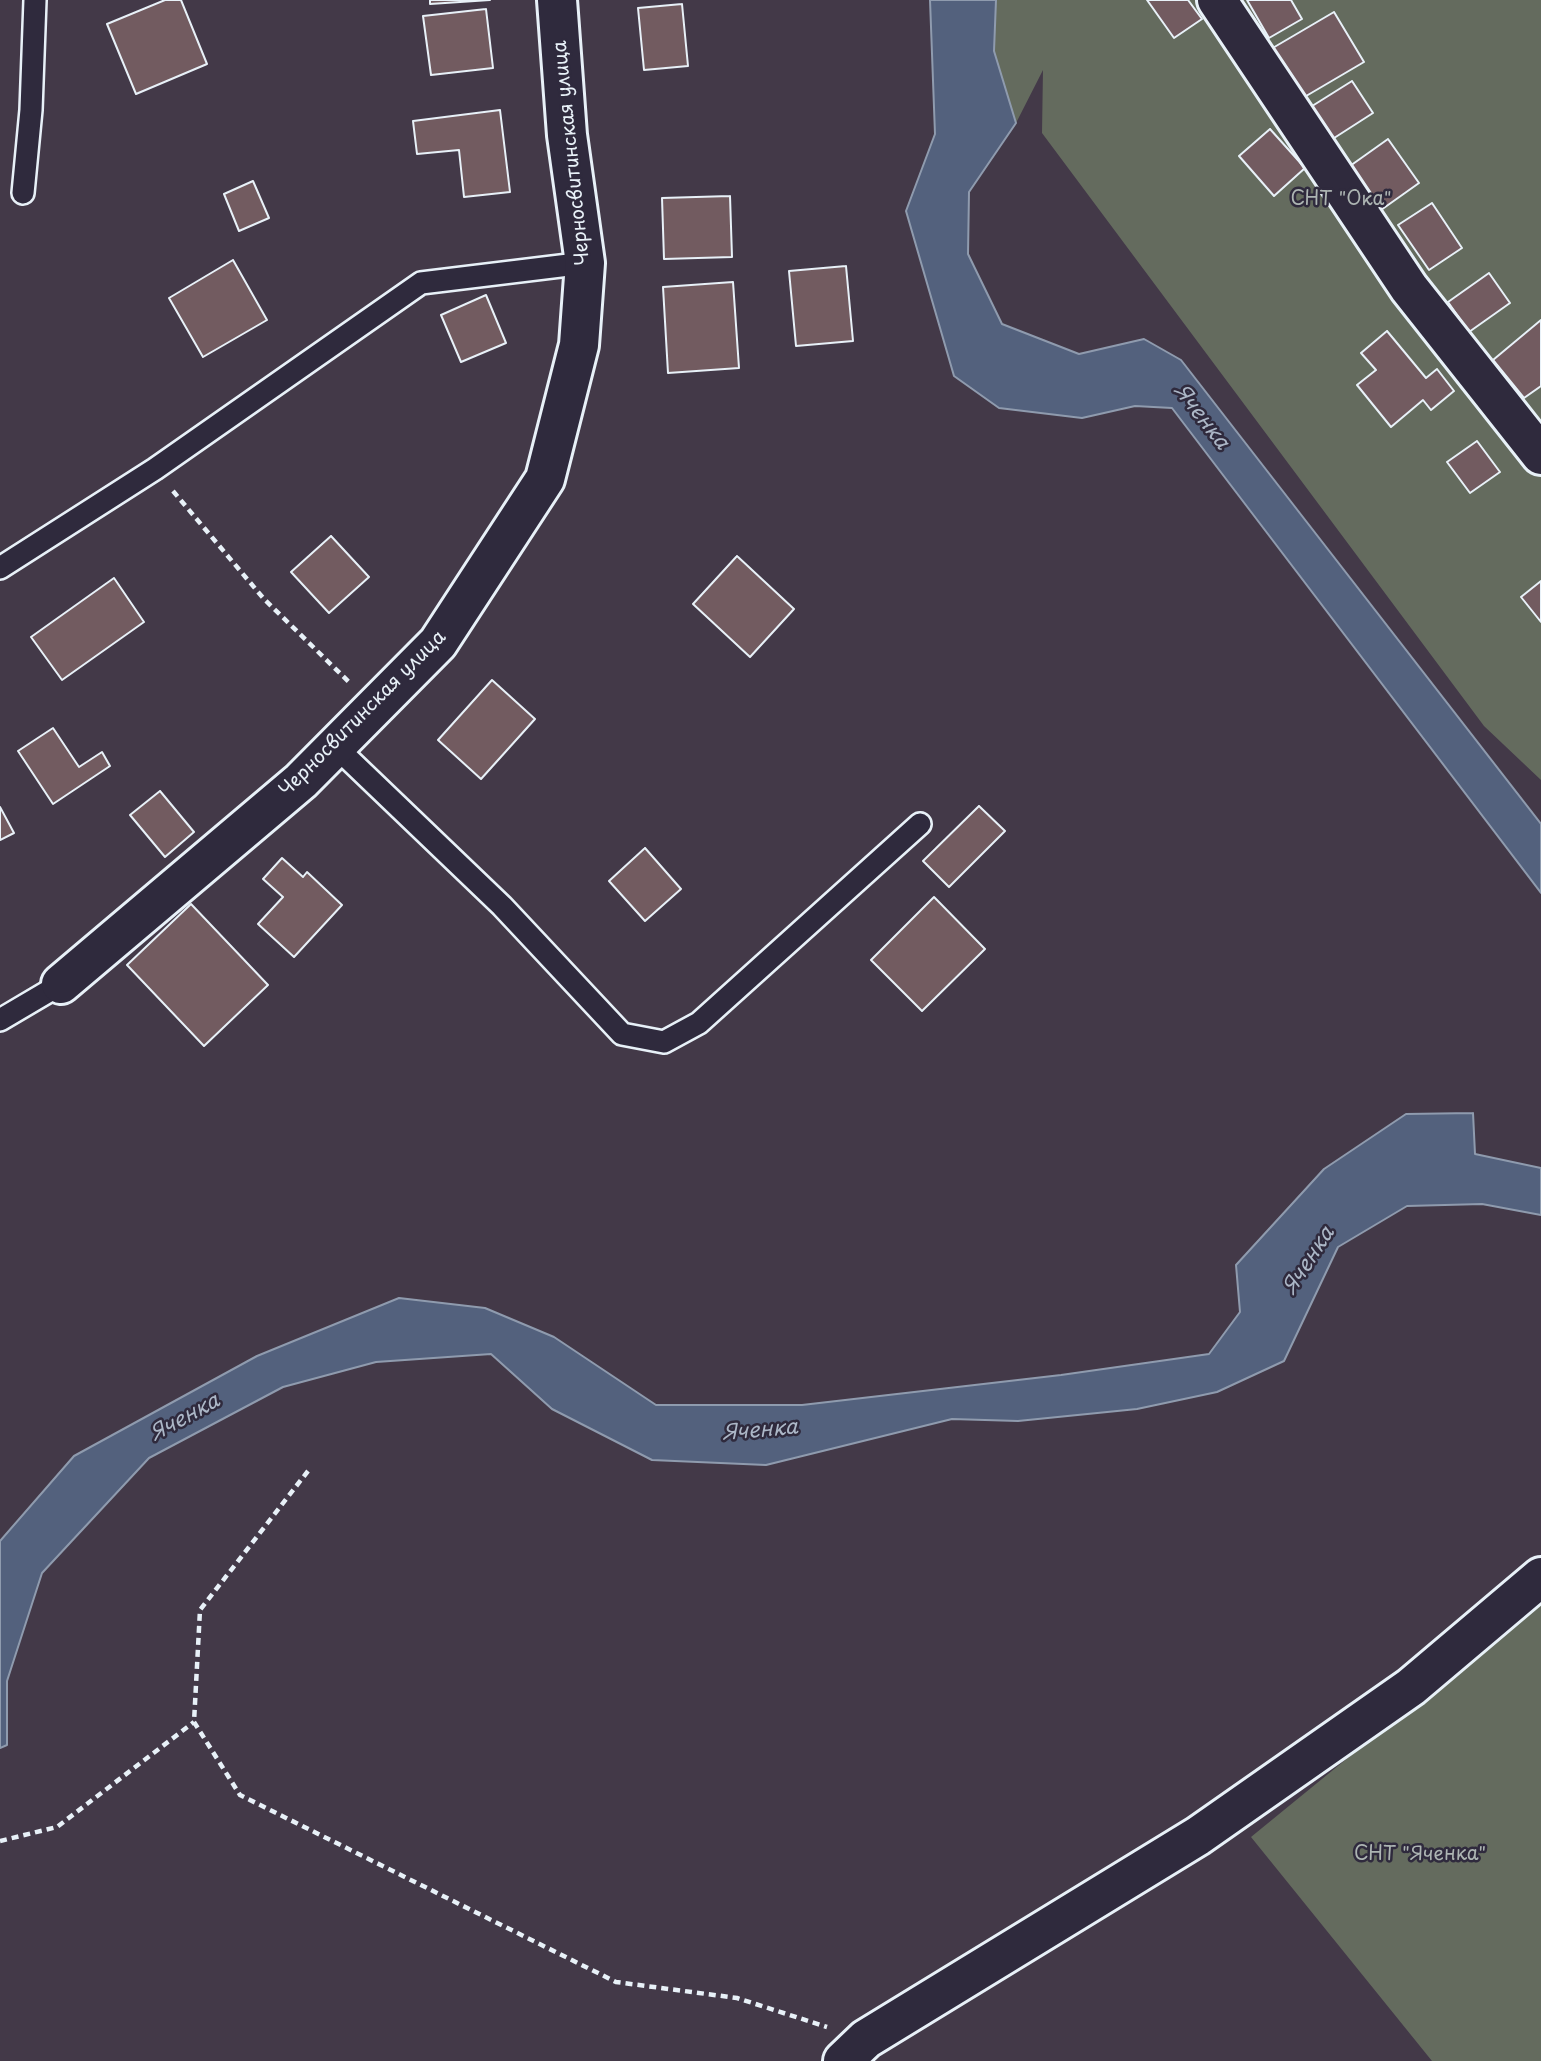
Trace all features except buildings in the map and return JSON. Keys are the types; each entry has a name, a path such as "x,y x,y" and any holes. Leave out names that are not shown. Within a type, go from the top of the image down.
{"street":[{"name":"Черносвитинская улица","path":"61,984 301,781 438,643 545,479 579,345 585,263 567,135 557,0"},
{"path":"1217,0 1409,288 1541,455"},
{"path":"854,2050 1198,1836 1411,1687 1541,1577"}],"lane":[{"path":"23,193 31,110 35,0"},
{"path":"0,568 155,469 421,283 585,263"},
{"path":"335,746 502,906 622,1034 664,1042 699,1023 920,824"},
{"path":"0,1020 61,984"}],"path":[{"path":"155,469 264,599 375,707"},
{"path":"308,1471 200,1610 194,1723 240,1795 616,1982 737,1998 854,2050"},
{"path":"0,1841 57,1827 194,1723"}],"green space":[{"name":"СНТ \"Ока\"","path":"996,0 1541,0 1541,780 1484,726 1042,133 1043,70 1016,123 994,51"},
{"name":"СНТ \"Яченка\"","path":"1541,1600 1541,2061 1432,2061 1251,1837"}],"water":[{"name":"Яченка","path":"930,0 996,0 994,51 1016,123 969,192 968,254 1002,324 1079,354 1144,339 1181,360 1541,824 1541,893 1172,408 1135,406 1082,418 999,408 954,376 906,211 935,134"},
{"name":"Яченка","path":"1473,1113 1475,1154 1541,1168 1541,1215 1482,1204 1407,1206 1338,1247 1284,1361 1217,1392 1137,1409 1018,1421 952,1419 766,1465 652,1460 552,1409 491,1354 376,1362 283,1387 149,1458 42,1573 7,1681 7,1745 0,1748 0,1541 74,1456 257,1356 399,1298 485,1308 554,1337 656,1405 802,1405 1061,1375 1209,1354 1240,1312 1236,1265 1324,1169 1406,1114"}]}
